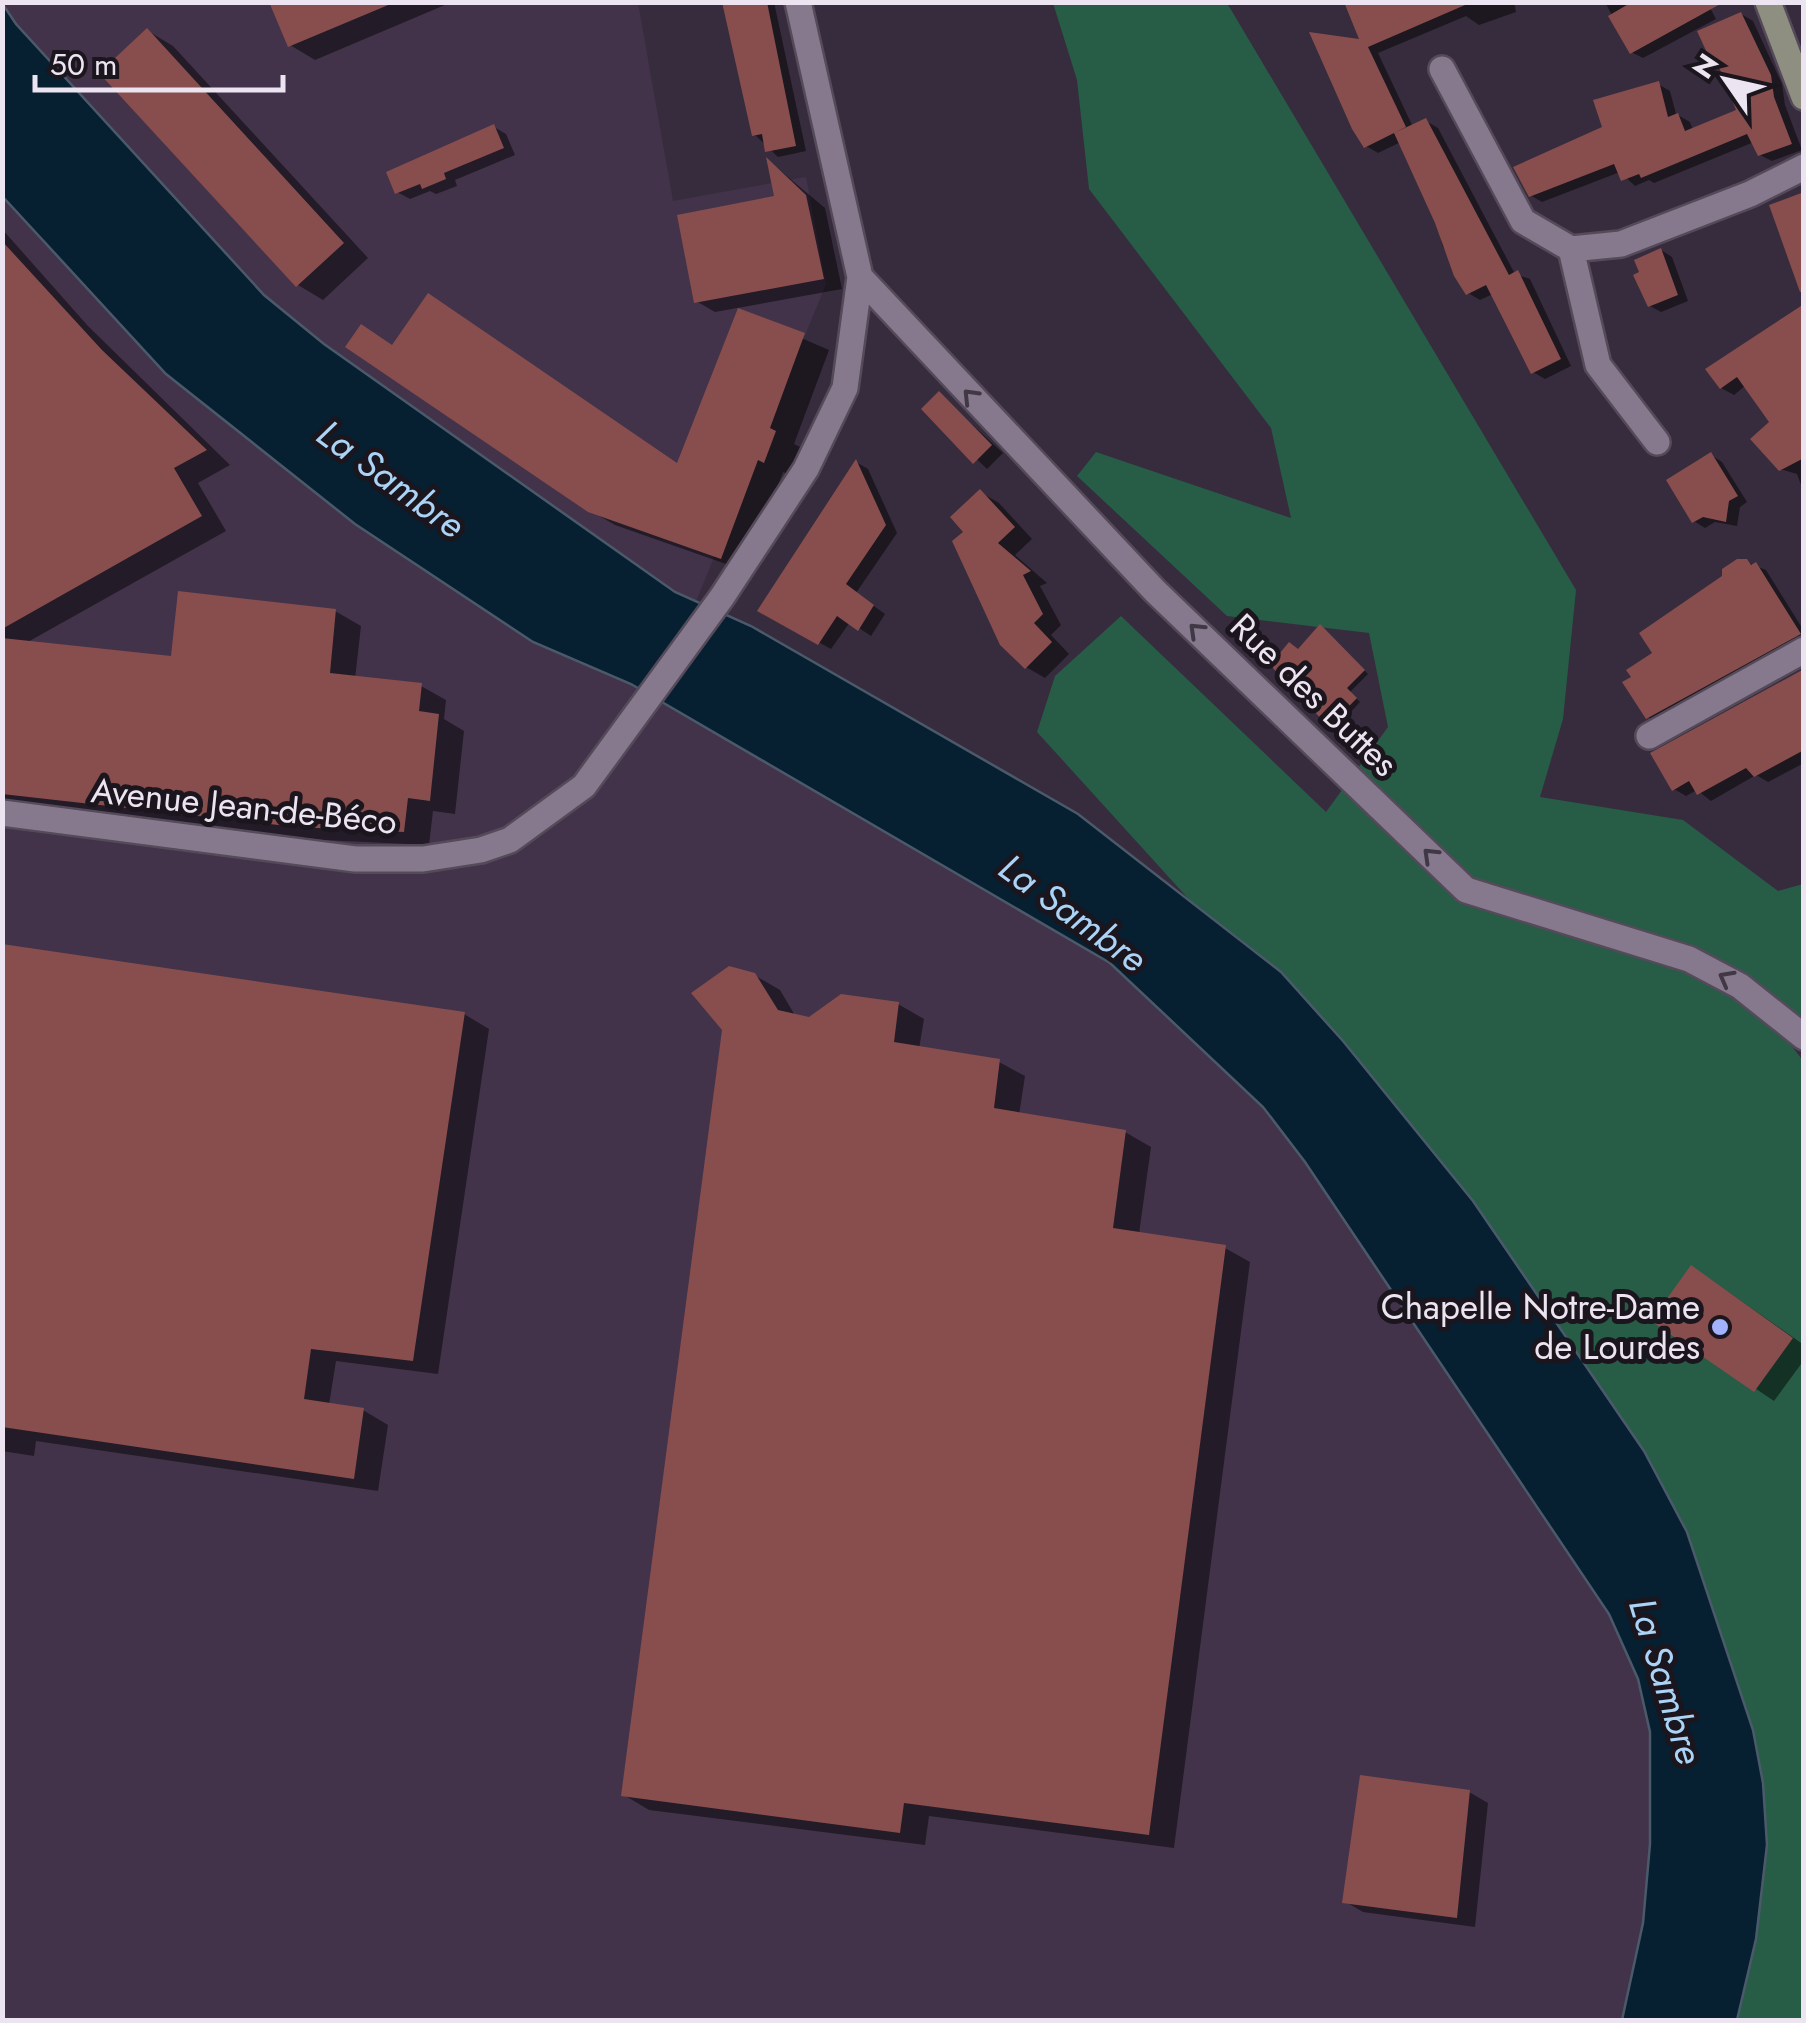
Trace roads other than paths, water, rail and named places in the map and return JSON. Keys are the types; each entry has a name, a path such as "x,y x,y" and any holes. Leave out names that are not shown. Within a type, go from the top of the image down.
{"street":[{"path":"798,2 860,278"},
{"path":"1768,2 1804,96"},
{"path":"1442,69 1524,220 1572,249 1621,244 1750,194 1804,167"},
{"path":"1572,249 1598,365 1657,442"},
{"name":"Avenue Jean-de-Béco","path":"2,813 356,859 423,859 480,850 510,840 584,786 622,738 722,596 828,432 845,388 860,278"},
{"name":"Rue des Buttes","path":"860,278 1156,591 1466,890 1690,959 1740,986 1804,1036"},
{"path":"1649,736 1804,650"}],"water":[{"name":"La Sambre","path":"2,3 16,24 264,295 324,344 675,592 751,626 1078,814 1281,972 1343,1041 1473,1201 1644,1451 1687,1532 1753,1730 1763,1783 1767,1845 1756,1939 1737,2020 1622,2020 1643,1923 1650,1844 1650,1732 1638,1679 1609,1614 1305,1162 1263,1107 1110,963 631,684 533,642 355,524 166,374 3,197"}],"place":[{"name":"Chapelle Notre-Dame de Lourdes","path":"1720,1327"}]}
